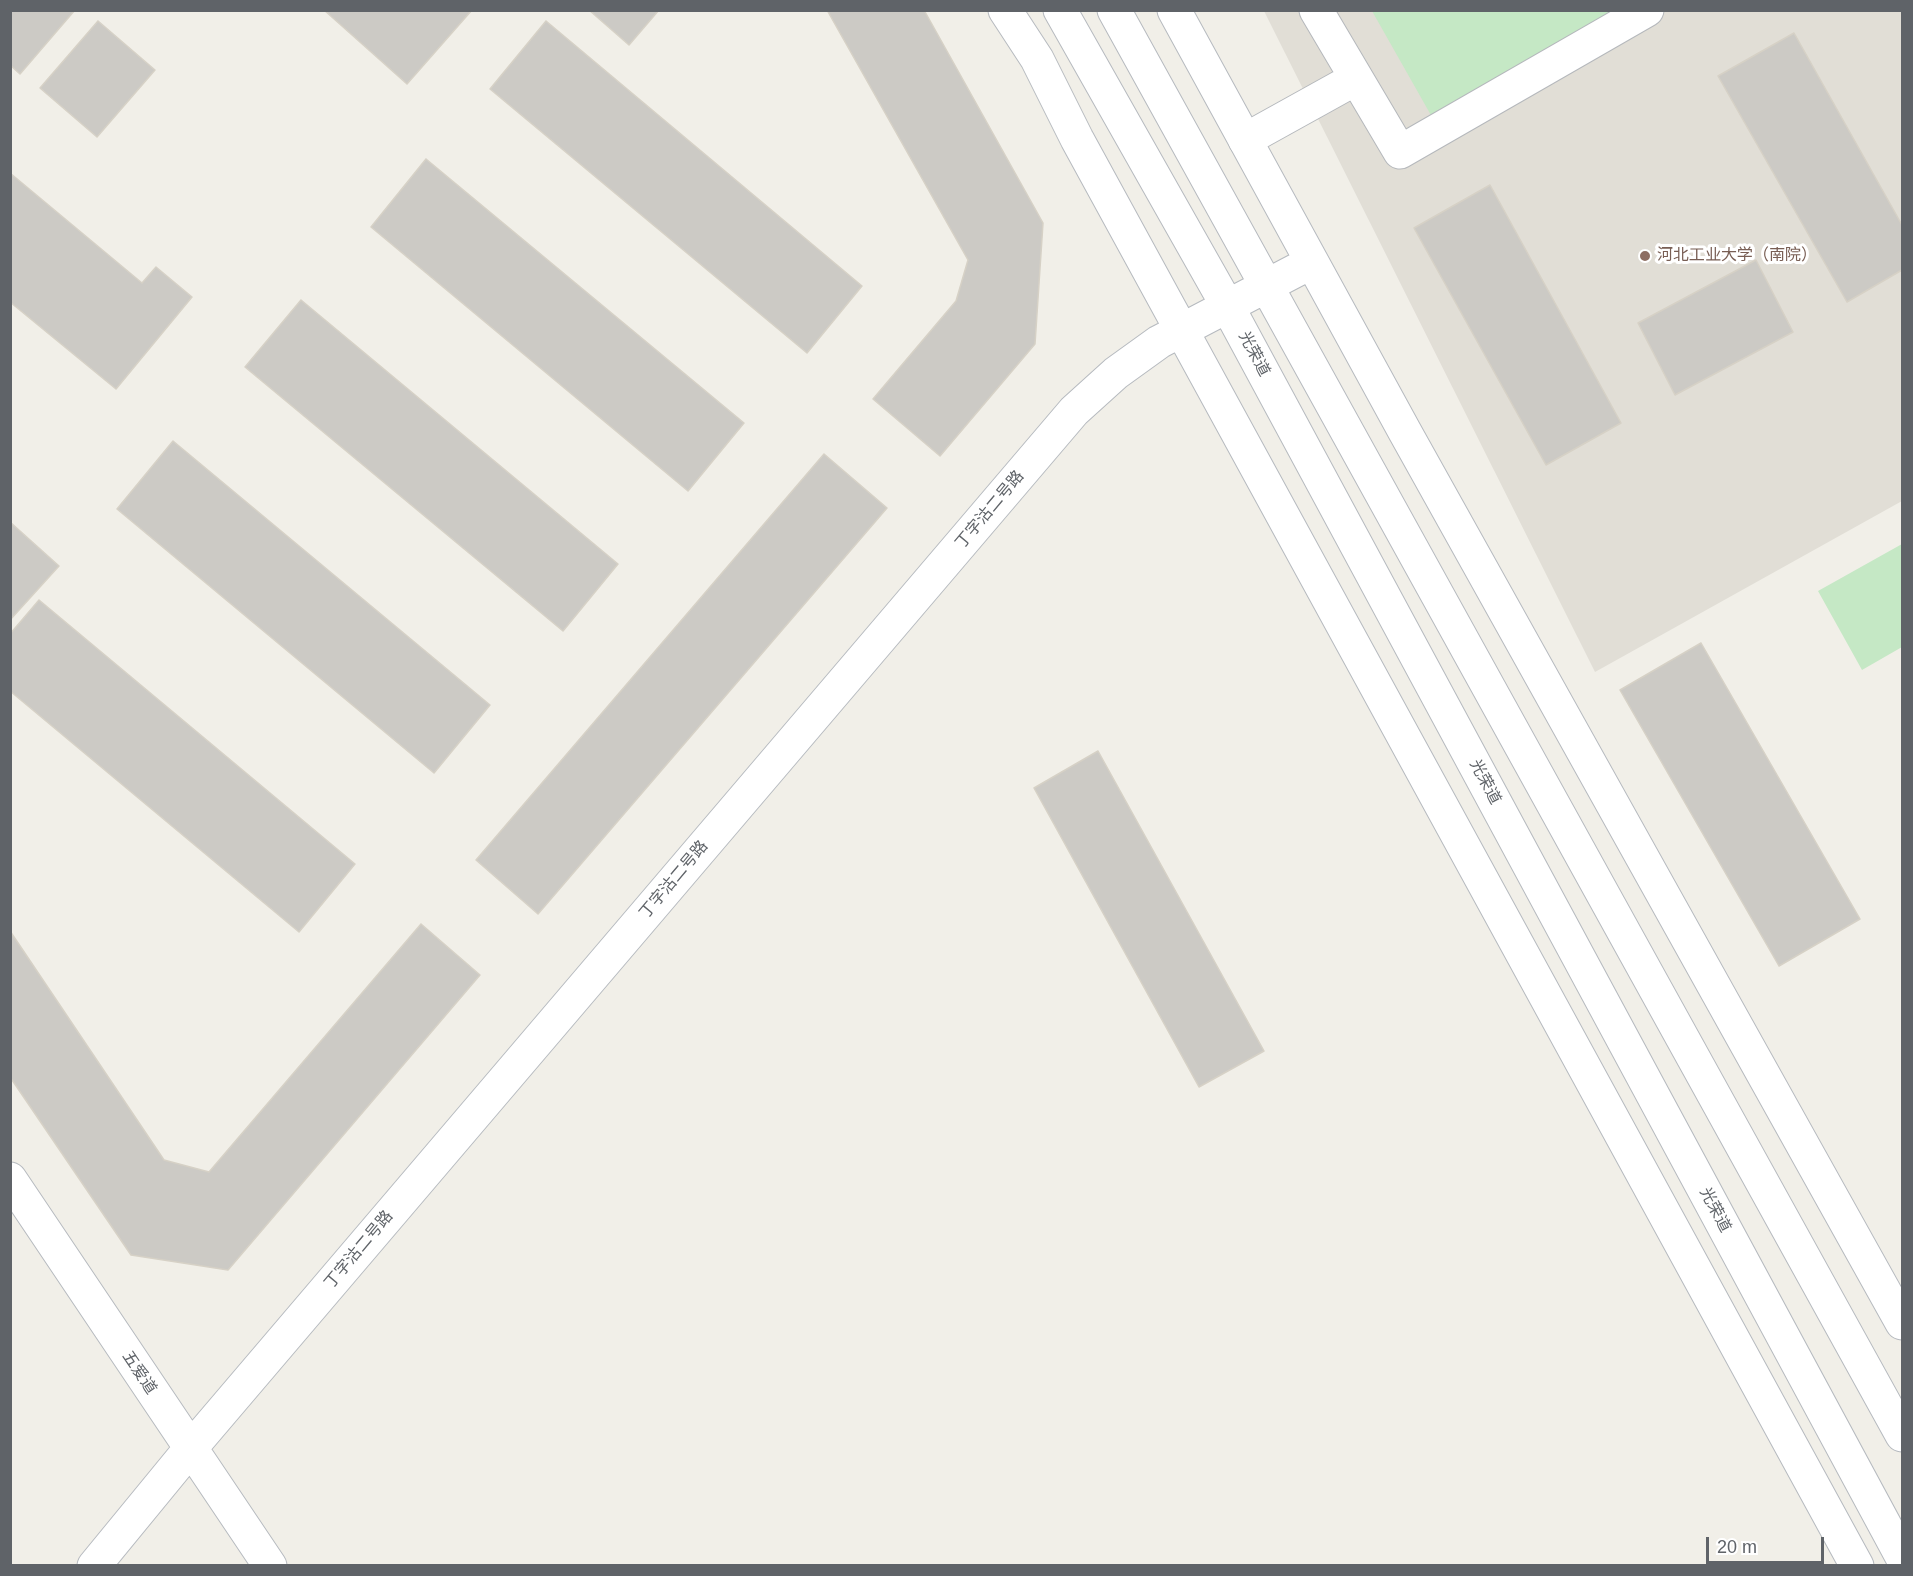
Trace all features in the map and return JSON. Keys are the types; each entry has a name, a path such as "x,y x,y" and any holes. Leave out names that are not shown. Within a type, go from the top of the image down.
{"main road":[{"path":"1005,10 1036,59 1077,139 1857,1566"},
{"name":"光荣道","path":"1060,10 1228,307 1902,1557"},
{"path":"1114,10 1902,1435"},
{"path":"1174,10 1902,1323"},
{"path":"1316,10 1400,152 1647,10"},
{"path":"1245,140 1355,79"},
{"name":"丁字沽二号路","path":"94,1566 190,1449 1074,411 1116,373 1159,342 1312,262"},
{"name":"五爱道","path":"10,1179 270,1566"}],"shaded area":[{"name":"河北工业大学（南院）","path":"1264,11 1902,11 1902,501 1595,672"}],"green space":[{"path":"1372,11 1617,11 1432,117"},
{"path":"1902,544 1902,647 1862,670 1818,591"}],"building":[{"path":"10,10 75,10 20,74 10,65"},
{"path":"324,10 472,10 407,84"},
{"path":"589,10 659,10 629,45"},
{"path":"827,10 924,10 1043,223 1035,344 940,456 873,399 956,301 968,260"},
{"path":"98,21 155,70 97,137 40,88"},
{"path":"546,21 862,286 807,353 490,89"},
{"path":"1794,33 1902,225 1902,270 1847,302 1718,76"},
{"path":"426,159 744,423 688,491 371,227"},
{"path":"10,173 142,283 156,267 192,297 116,389 10,302"},
{"path":"1490,185 1621,423 1546,465 1414,228"},
{"path":"1756,260 1793,332 1675,395 1638,323"},
{"path":"301,300 618,564 563,631 245,367"},
{"path":"173,441 490,705 434,773 117,509"},
{"path":"824,454 887,508 538,914 476,860"},
{"path":"10,522 59,566 10,620"},
{"path":"39,600 355,864 299,932 10,691 10,634"},
{"path":"1701,643 1860,919 1779,966 1620,690"},
{"path":"1098,751 1264,1051 1199,1087 1034,788"},
{"path":"421,924 480,975 228,1270 131,1255 10,1077 10,931 164,1160 209,1172"}],"place":[{"name":"河北工业大学（南院）","path":"1645,256"}]}
